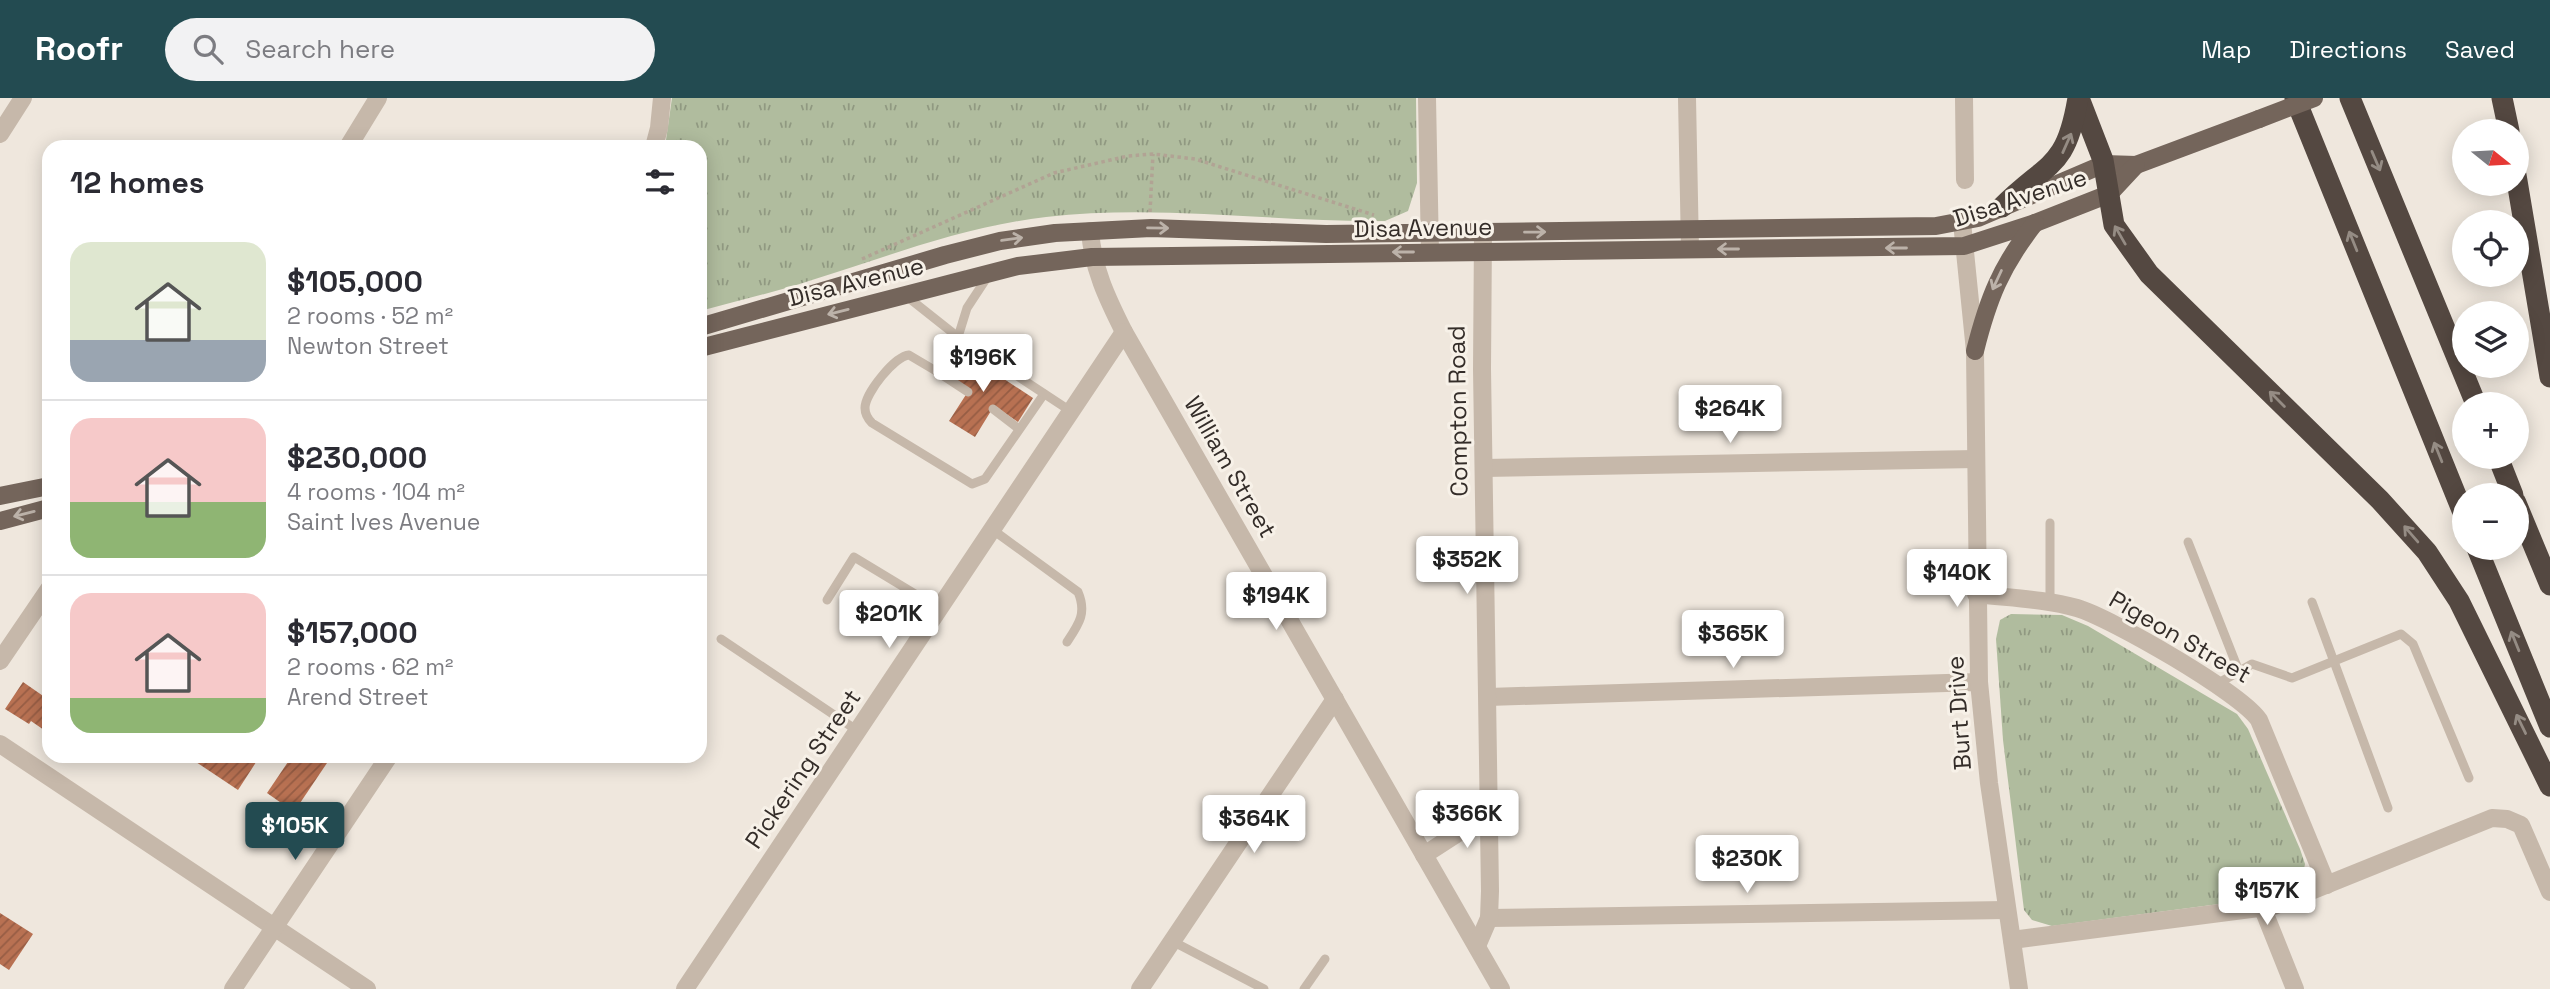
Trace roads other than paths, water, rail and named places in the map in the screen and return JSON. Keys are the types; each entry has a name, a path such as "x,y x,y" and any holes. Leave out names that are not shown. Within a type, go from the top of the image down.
{"highway":[{"path":"2079,98 2104,164 2118,233 2149,274 2380,500 2427,552 2459,601 2550,786"},
{"path":"2002,207 2061,155 2074,127 2079,98"},
{"path":"2295,98 2452,485"},
{"path":"2350,98 2471,392"},
{"path":"2502,98 2507,119"},
{"path":"2509,98 2510,119"},
{"path":"2520,196 2550,377"},
{"path":"2529,534 2550,585"},
{"path":"2482,560 2550,727"}],"main road":[{"name":"Disa Avenue","path":"707,346 1018,266 1092,257 1429,242 1483,233 1936,226 1962,222 2104,164 2136,165 2314,98"},
{"name":"Disa Avenue","path":"707,325 1000,241 1090,231 1150,228 1392,233 1482,252 1964,246 2035,223 2109,194 2136,165"},
{"path":"1975,351 1987,303 1998,275 2035,223"},
{"path":"0,496 42,487"},
{"path":"0,521 42,510"}],"street":[{"path":"0,134 23,98"},
{"path":"352,140 378,98"},
{"path":"656,140 662,98"},
{"path":"1427,98 1429,242"},
{"path":"1688,98 1690,249"},
{"path":"1964,98 1965,180"},
{"name":"Burt Drive","path":"1962,222 1975,351 1979,682 1989,783 2019,989"},
{"name":"William Street","path":"1090,231 1092,257 1100,283 1124,332 1501,989"},
{"name":"Compton Road","path":"1477,946 1489,918 1483,233"},
{"name":"Pickering Street","path":"685,989 1124,332"},
{"path":"1483,468 1976,460"},
{"name":"Pigeon Street","path":"1976,594 2050,603 2096,615 2217,684 2251,708 2259,720 2327,885"},
{"path":"0,661 42,599"},
{"path":"1488,697 1979,682"},
{"path":"1140,989 1335,699"},
{"path":"0,744 367,989"},
{"path":"233,989 383,763"},
{"path":"1424,855 1489,813"},
{"path":"2012,940 2263,909 2486,819 2507,819 2521,825 2550,892"},
{"path":"2263,909 2295,989"},
{"path":"1489,918 2006,910"}],"lane":[{"path":"936,371 958,337 967,309 992,273"},
{"path":"905,295 958,337 1072,412"},
{"path":"968,392 909,355 895,360 867,400 866,416 872,423 971,484 985,479 1044,394"},
{"path":"993,409 1019,429"},
{"path":"2050,523 2050,603"},
{"path":"993,530 1078,592 1084,606 1067,642"},
{"path":"2188,542 2238,669"},
{"path":"827,600 854,557 940,609"},
{"path":"2312,602 2388,808"},
{"path":"2217,684 2238,669 2252,664 2292,678 2334,663 2393,634 2406,638 2413,644 2469,778"},
{"path":"721,639 858,731"},
{"path":"1172,941 1265,989"},
{"path":"1304,989 1325,959"}]}
